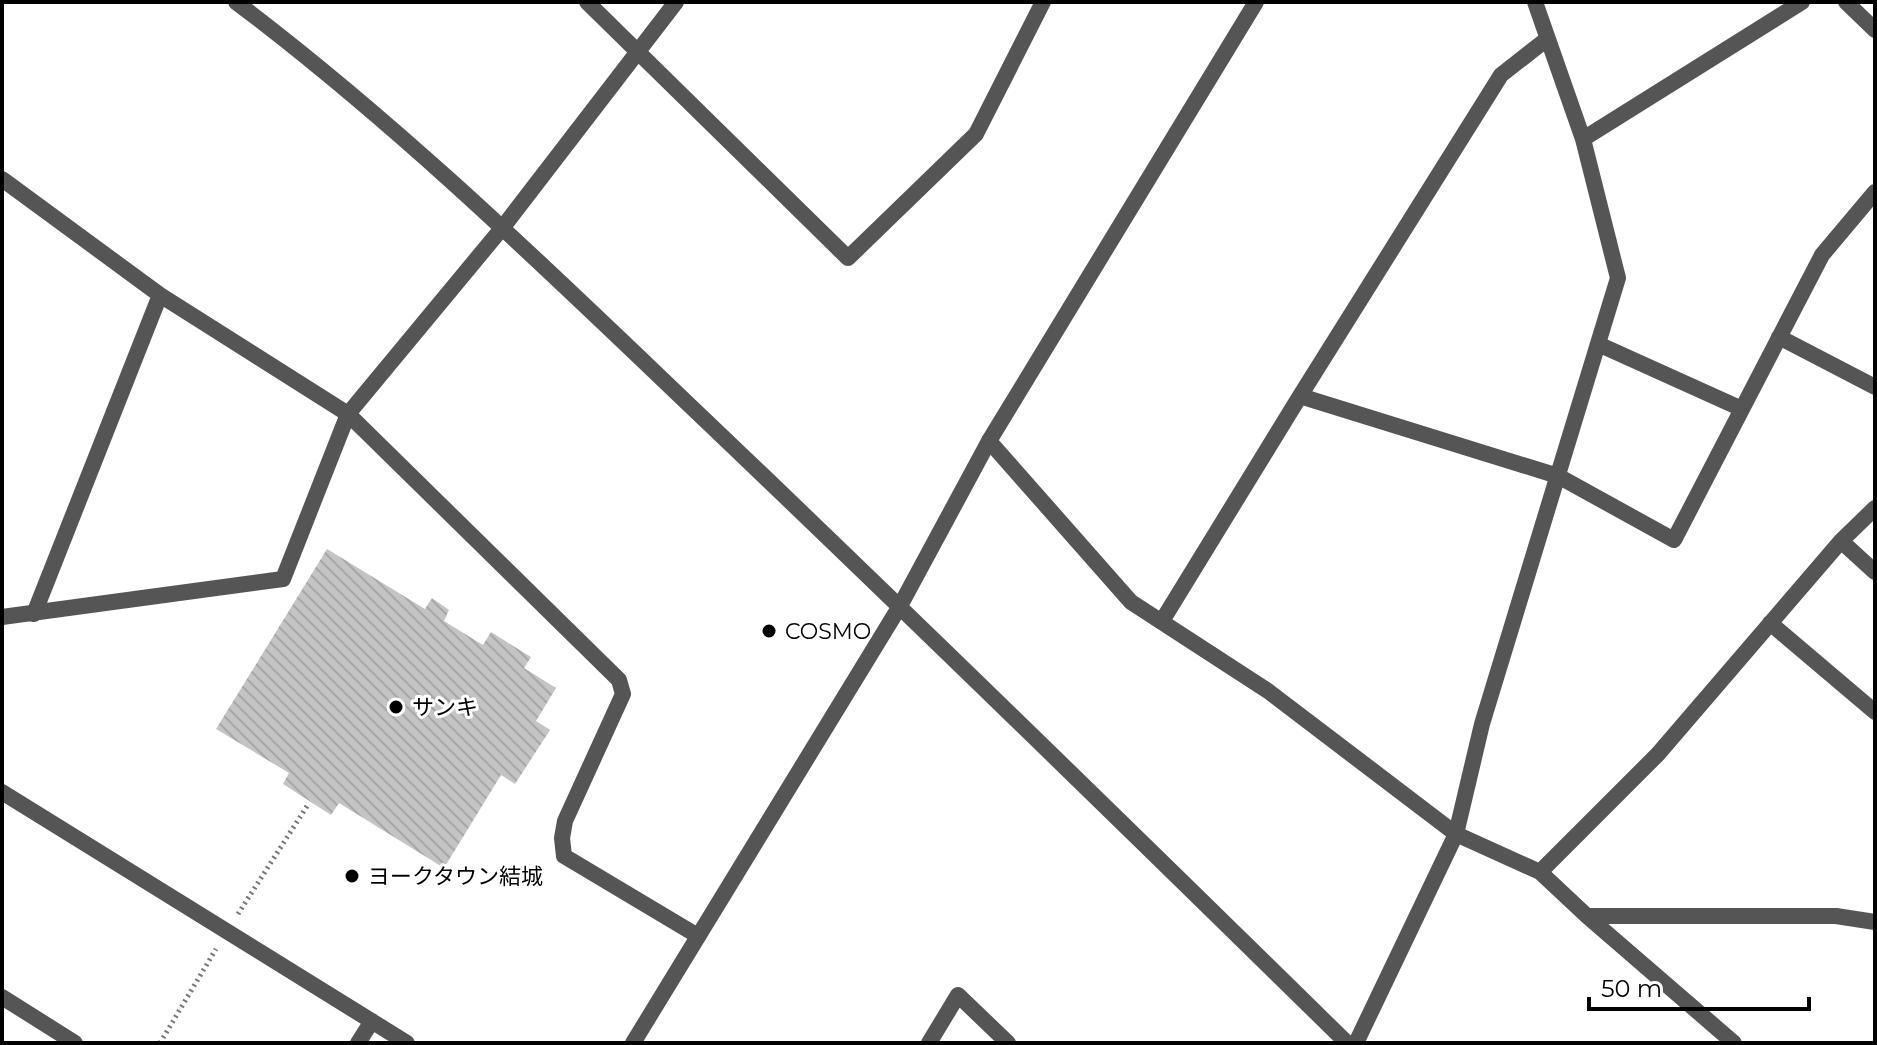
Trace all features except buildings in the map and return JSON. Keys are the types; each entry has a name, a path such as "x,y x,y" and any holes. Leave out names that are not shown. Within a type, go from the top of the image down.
{"street":[{"path":"236,2 294,46 503,227 900,606 1347,1043"},
{"path":"587,2 848,258 976,134 1043,2"},
{"path":"2,617 283,579 348,414 503,227 676,2"},
{"path":"633,1043 900,606 989,441 1256,2"},
{"path":"1356,1043 1456,834 1482,724 1618,278 1583,139 1535,2"},
{"path":"1583,139 1802,2"},
{"path":"1846,2 1875,30"},
{"path":"1162,621 1501,75 1547,39"},
{"path":"2,179 160,295 348,414 619,680 623,694 565,821 562,838 564,856 698,936"},
{"path":"1300,396 1558,476 1674,540 1822,255 1875,192"},
{"path":"34,614 160,295"},
{"path":"1779,337 1875,387"},
{"path":"1598,344 1742,409"},
{"path":"989,441 1131,602 1268,691 1456,834 1540,872 1734,1043"},
{"path":"1540,872 1658,754 1841,541 1875,508"},
{"path":"1841,541 1875,572"},
{"path":"1770,623 1875,712"},
{"path":"2,792 407,1043"},
{"path":"1587,916 1836,916 1875,922"},
{"path":"929,1043 958,995 1008,1043"},
{"path":"2,997 75,1043"},
{"path":"358,1043 372,1021"}],"place":[{"name":"COSMO","path":"769,631"},
{"name":"サンキ","path":"396,707"},
{"name":"ヨークタウン結城","path":"352,876"}]}
